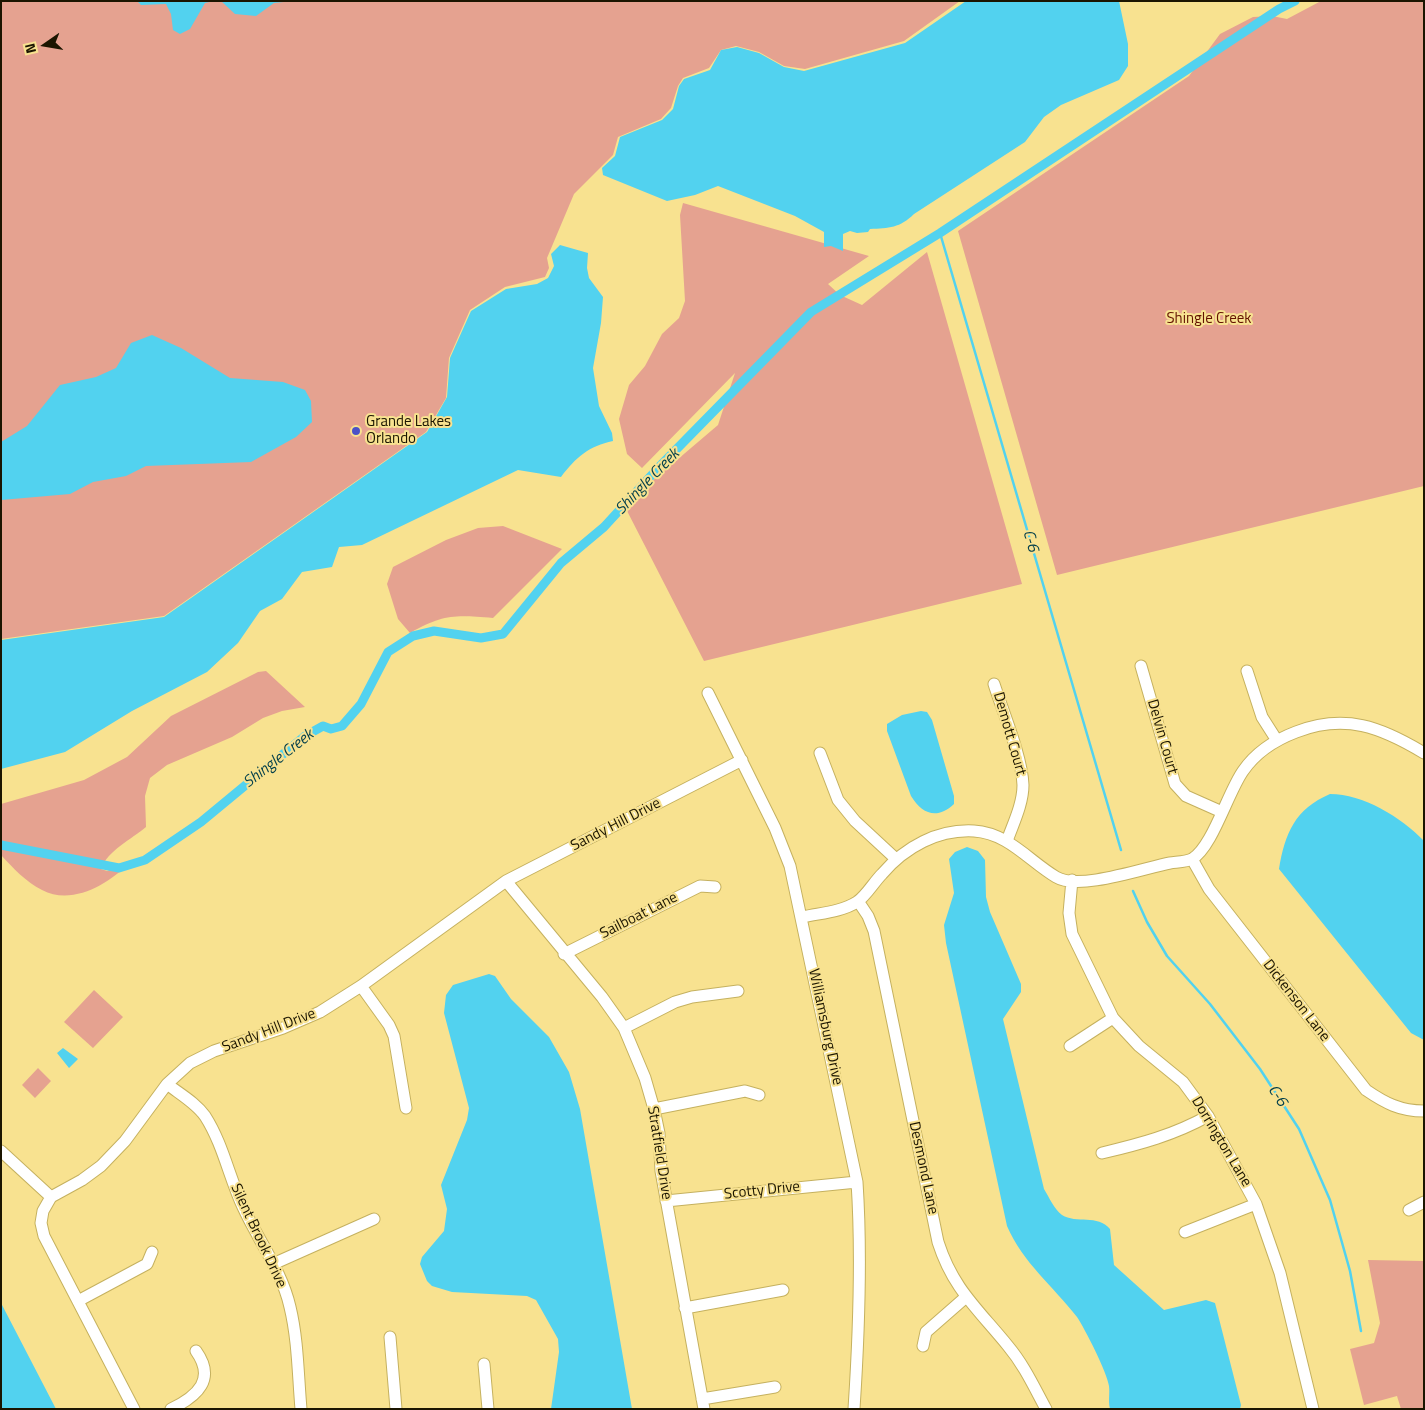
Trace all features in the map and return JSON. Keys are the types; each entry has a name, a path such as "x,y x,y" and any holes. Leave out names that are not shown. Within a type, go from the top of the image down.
{"street":[{"name":"Delvin Court","path":"1141,666 1175,784 1186,796 1222,812"},
{"path":"1247,671 1262,717 1276,739"},
{"name":"Demott Court","path":"994,684 1023,784 1021,800 1007,841"},
{"name":"Williamsburg Drive","path":"708,693 775,828 790,866 803,917 857,1182 860,1229 854,1409"},
{"path":"803,917 841,909 858,901 896,859 921,842 948,834 975,831 1007,841 1057,878 1072,880 1097,880 1192,859 1205,845 1243,771 1276,739 1312,726 1342,722 1370,727 1396,736 1424,753"},
{"path":"820,753 838,800 855,822 896,859"},
{"name":"Sandy Hill Drive","path":"51,1197 82,1180 101,1166 125,1141 168,1084 190,1063 214,1051 301,1021 361,986 506,882 742,760"},
{"name":"Dickenson Lane","path":"1192,859 1209,890 1366,1090 1385,1103 1406,1111 1424,1110"},
{"name":"Dorrington Lane","path":"1072,880 1069,913 1072,934 1113,1018 1139,1046 1184,1082 1208,1116 1256,1204 1280,1273 1313,1409"},
{"name":"Stratfield Drive","path":"506,882 564,954 602,997 624,1028 645,1078 659,1134 661,1172 703,1404"},
{"name":"Sailboat Lane","path":"564,954 700,886 715,887"},
{"name":"Desmond Lane","path":"858,901 868,916 874,931 938,1242 945,1266 966,1297 1014,1354 1046,1409"},
{"path":"361,986 394,1036 406,1108"},
{"path":"624,1028 675,1002 692,997 738,991"},
{"path":"1070,1046 1113,1018"},
{"name":"Silent Brook Drive","path":"168,1084 197,1106 214,1132 243,1207 273,1264 289,1304 294,1325 301,1409"},
{"path":"654,1109 744,1091 759,1095"},
{"path":"1102,1153 1156,1140 1184,1129 1208,1116"},
{"path":"1,1151 51,1197 43,1210 41,1222 44,1236 134,1409"},
{"name":"Scotty Drive","path":"666,1201 857,1182"},
{"path":"1409,1210 1424,1202"},
{"path":"1185,1232 1256,1204"},
{"path":"273,1264 374,1219"},
{"path":"78,1301 147,1264 152,1252"},
{"path":"685,1308 783,1290"},
{"path":"923,1346 926,1332 966,1297"},
{"path":"390,1337 396,1409"},
{"path":"171,1409 191,1398 203,1383 205,1372 202,1359 196,1351"},
{"path":"484,1364 488,1409"},
{"name":"Williamsburg Drive","path":"856,1381 860,1409"},
{"path":"703,1404 775,1386"}],"green space":[{"path":"1,1 960,1 904,41 805,69 784,66 759,52 736,46 721,50 709,68 683,78 678,86 671,108 661,119 618,137 613,155 574,194 547,258 549,268 545,277 505,287 470,310 449,358 446,398 426,432 164,616 1,639"},
{"name":"Shingle Creek","path":"1321,1 1424,1 1424,486 1057,575 958,231 1189,76 1220,34 1253,17 1272,16 1287,19"},
{"name":"Shingle Creek","path":"683,203 869,256 828,284 840,295 862,305 927,252 1022,584 704,661 624,505 718,425 735,373 642,468 627,454 619,419 629,385 645,366 662,334 679,318 685,301 680,215"},
{"path":"503,526 562,549 493,618 450,617 432,622 410,633 398,619 387,584 393,567 446,540 478,528"},
{"path":"266,671 305,707 282,711 263,718 232,737 167,765 150,778 145,796 146,827 114,851 104,863 101,869 107,871 129,863 101,885 77,894 54,894 42,890 31,883 1,855 1,804 84,780 127,757 171,716 258,672"},
{"path":"94,990 123,1017 93,1048 64,1022"},
{"path":"38,1068 51,1081 35,1098 22,1085"},
{"path":"1368,1260 1424,1261 1424,1409 1401,1409 1397,1396 1364,1405 1350,1349 1374,1343 1380,1323"}],"water":[{"path":"137,1 214,1 205,3 190,29 180,34 173,30 171,14 166,4 141,5"},
{"path":"221,1 293,1 274,3 256,16 235,14"},
{"path":"966,1 1119,1 1128,44 1128,66 1119,80 1061,105 1044,117 1025,142 899,225 889,228 870,229 868,232 857,233 850,231 843,234 843,251 831,246 824,247 824,232 795,216 718,186 695,195 667,201 603,175 602,168 615,156 620,137 662,120 673,109 679,86 684,79 710,70 721,50 737,47 759,53 784,67 804,71 905,43"},
{"path":"560,245 588,253 587,268 589,278 603,297 601,323 593,368 599,406 612,433 613,441 604,443 584,453 561,477 518,470 362,545 339,547 332,567 302,572 282,599 260,611 238,643 207,672 132,711 65,752 1,769 1,640 164,617 427,432 447,397 450,358 471,311 506,289 537,284 548,278 554,266 551,254"},
{"path":"152,335 181,348 230,378 283,382 305,390 311,401 312,422 296,437 251,462 146,466 126,476 93,482 70,494 1,500 1,442 27,426 60,385 96,377 116,368 131,343"},
{"path":"921,711 927,712 932,720 954,796 954,804 942,812 930,813 915,802 911,796 887,731 887,724 902,715"},
{"path":"1330,794 1355,798 1381,809 1415,832 1424,841 1424,1040 1411,1033 1279,869 1281,856 1289,833 1300,815 1318,800"},
{"path":"967,847 978,851 985,860 986,897 990,912 1021,984 1021,992 1003,1019 1044,1189 1062,1215 1074,1219 1093,1220 1105,1224 1110,1229 1114,1265 1164,1310 1206,1300 1215,1303 1241,1405 1240,1409 1110,1409 1109,1386 1104,1371 1081,1323 1030,1263 1007,1226 946,943 944,925 954,893 949,859 955,852"},
{"path":"489,974 495,976 511,999 549,1037 569,1072 580,1109 632,1409 551,1409 559,1352 558,1339 536,1300 527,1296 452,1292 432,1286 427,1281 420,1264 422,1257 444,1231 447,1209 441,1185 467,1120 469,1108 444,1013 446,995 453,985"},
{"path":"63,1048 78,1059 69,1068 57,1053"},
{"path":"1,1303 56,1409 1,1409"}],"waterway":[{"name":"Shingle Creek","path":"1,845 119,868 145,860 201,822 305,736 323,726 331,729 342,726 361,704 388,652 413,636 434,631 481,638 503,634 561,563 604,527 659,467 811,312 940,233 1279,9 1295,1"},
{"name":"C-6","path":"940,233 1121,850"},
{"name":"C-6","path":"1133,891 1147,922 1167,956 1210,1004 1260,1069 1299,1129 1330,1200 1350,1271 1361,1331"}],"place":[{"name":"Grande Lakes Orlando","path":"356,431"}]}
